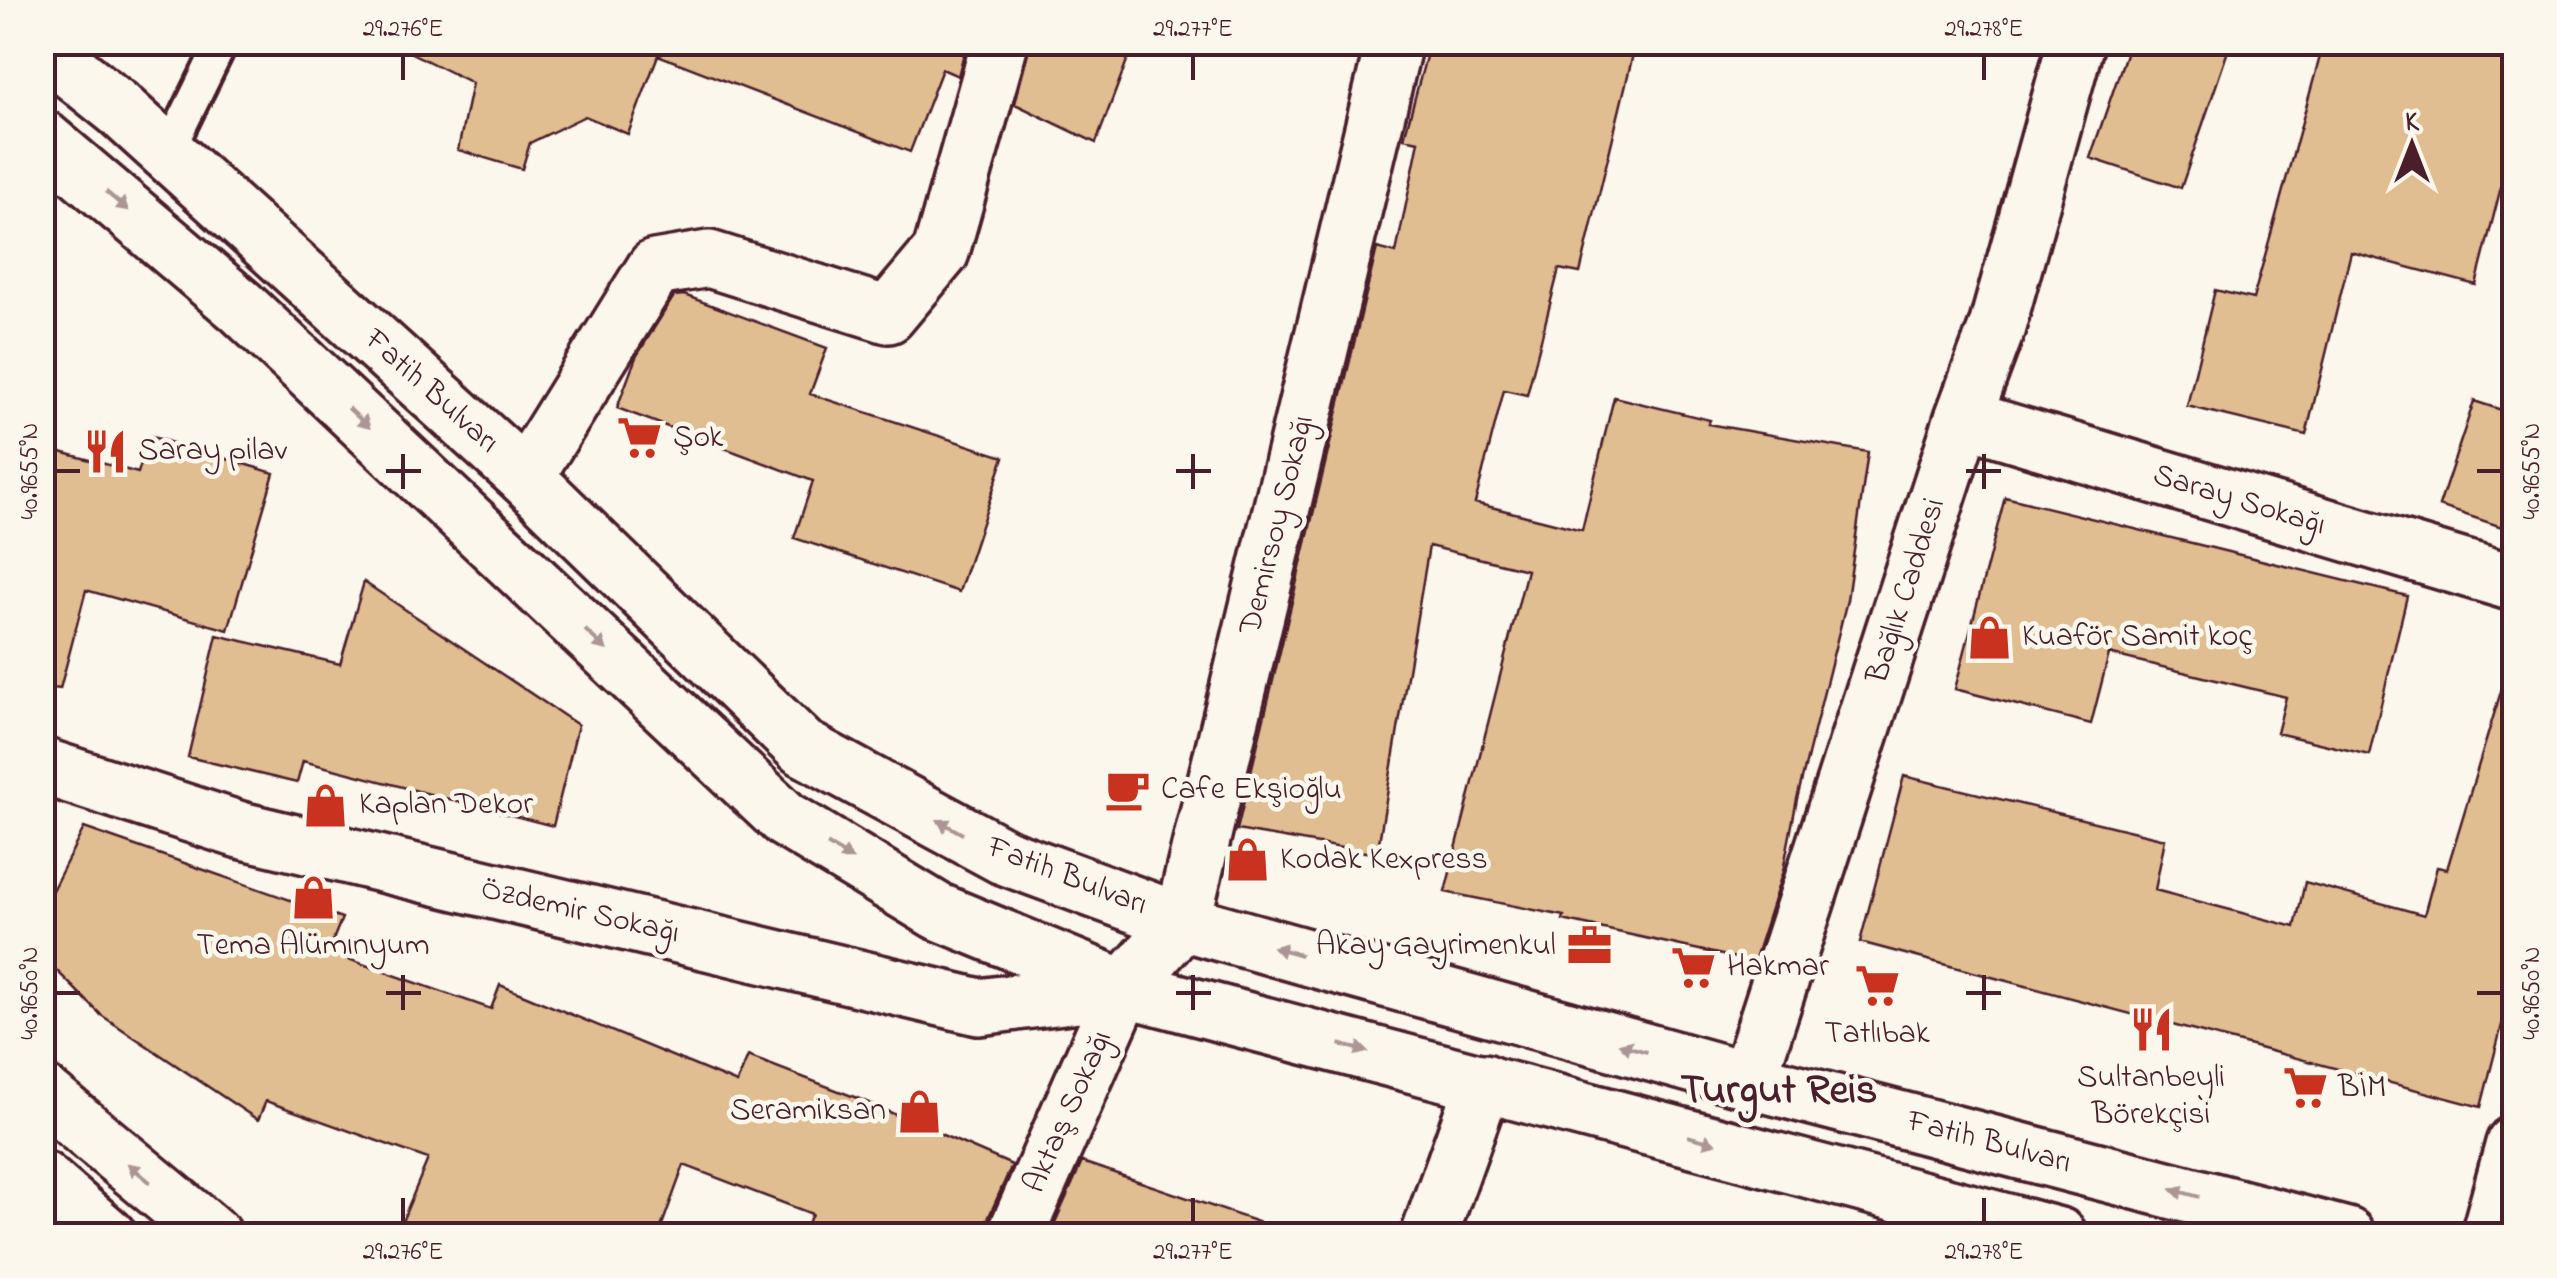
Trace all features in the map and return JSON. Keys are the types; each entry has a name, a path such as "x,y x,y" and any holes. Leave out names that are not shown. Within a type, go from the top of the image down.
{"street":[{"path":"525,477 655,268 709,259 888,315 942,252 1000,42"},
{"name":"Demirsoy Sokağı","path":"1124,988 1182,922 1394,42"},
{"name":"Bağlık Caddesi","path":"1748,1080 1963,418 1997,326 2076,42"},
{"name":"Fatih Bulvarı","path":"42,47 168,152 525,477 802,747 1003,856 1182,922 1748,1080 2347,1236"},
{"name":"Fatih Bulvarı","path":"42,138 241,307 785,819 937,912 1124,988 1484,1082 1970,1224 2058,1236"},
{"name":"Saray Sokağı","path":"1963,418 2514,583"},
{"name":"Özdemir Sokağı","path":"42,766 240,830 979,1007 1124,988"},
{"name":"Aktaş Sokağı","path":"1015,1236 1124,988"},
{"path":"1428,1236 1484,1082"},
{"path":"42,1094 214,1236"},
{"path":"2490,1236 2514,1144"},
{"path":"42,1179 108,1236"}],"lane":[{"path":"168,152 222,42"}],"building":[{"path":"389,42 967,42 958,76 942,69 910,152 658,55 628,134 585,116 530,143 522,169 458,150 472,83"},
{"path":"1030,42 1134,42 1096,143 1015,104"},
{"path":"1430,42 1636,42 1580,273 1559,269 1527,395 1504,390 1475,503 1582,530 1614,397 1710,420 1708,424 1868,452 1847,600 1783,871 1754,962 1445,892 1527,570 1429,546 1377,854 1237,830 1377,248 1396,253 1419,141 1404,138"},
{"path":"2130,42 2231,42 2181,188 2090,158"},
{"path":"2324,42 2514,42 2514,136 2476,285 2351,252 2306,435 2187,406 2215,290 2253,299"},
{"path":"684,295 827,348 810,394 1004,457 959,592 794,538 813,481 617,408 636,357 674,296"},
{"path":"2474,401 2514,414 2514,531 2439,506"},
{"path":"149,436 274,473 228,630 86,590 60,689 42,687 42,447 138,473"},
{"path":"2005,497 2407,596 2369,755 2277,733 2286,697 2109,654 2091,724 1955,689"},
{"path":"364,582 578,725 553,826 303,761 297,783 188,757 217,635 340,664"},
{"path":"2502,688 2514,690 2514,978 2481,1107 1860,942 1904,776 2165,839 2155,890 2295,927 2305,882 2424,915 2437,867 2447,869"},
{"path":"84,828 342,918 328,952 491,1009 500,985 737,1083 748,1056 1012,1165 984,1236 802,1236 812,1214 684,1165 658,1236 396,1236 428,1159 266,1101 258,1120 101,1015 42,956 42,910"},
{"path":"1082,1162 1273,1227 1272,1236 1049,1236"}],"place":[{"name":"Şok","path":"640,438"},
{"name":"Saray pilav","path":"105,451"},
{"name":"Kuaför Samit koç","path":"1989,637"},
{"name":"Cafe Ekşioğlu","path":"1128,790"},
{"name":"Kaplan Dekor","path":"326,805"},
{"name":"Kodak Kexpress","path":"1247,860"},
{"name":"Tema Alümınyum","path":"313,898"},
{"name":"Akay Gayrimenkul","path":"1589,946"},
{"name":"Hakmar","path":"1694,967"},
{"name":"Tatlıbak","path":"1877,986"},
{"name":"Sultanbeyli Börekçisi","path":"2151,1030"},
{"name":"BİM","path":"2305,1088"},
{"name":"Seramiksan","path":"919,1111"}],"district":[{"name":"Turgut Reis","path":"1779,1091"}]}
